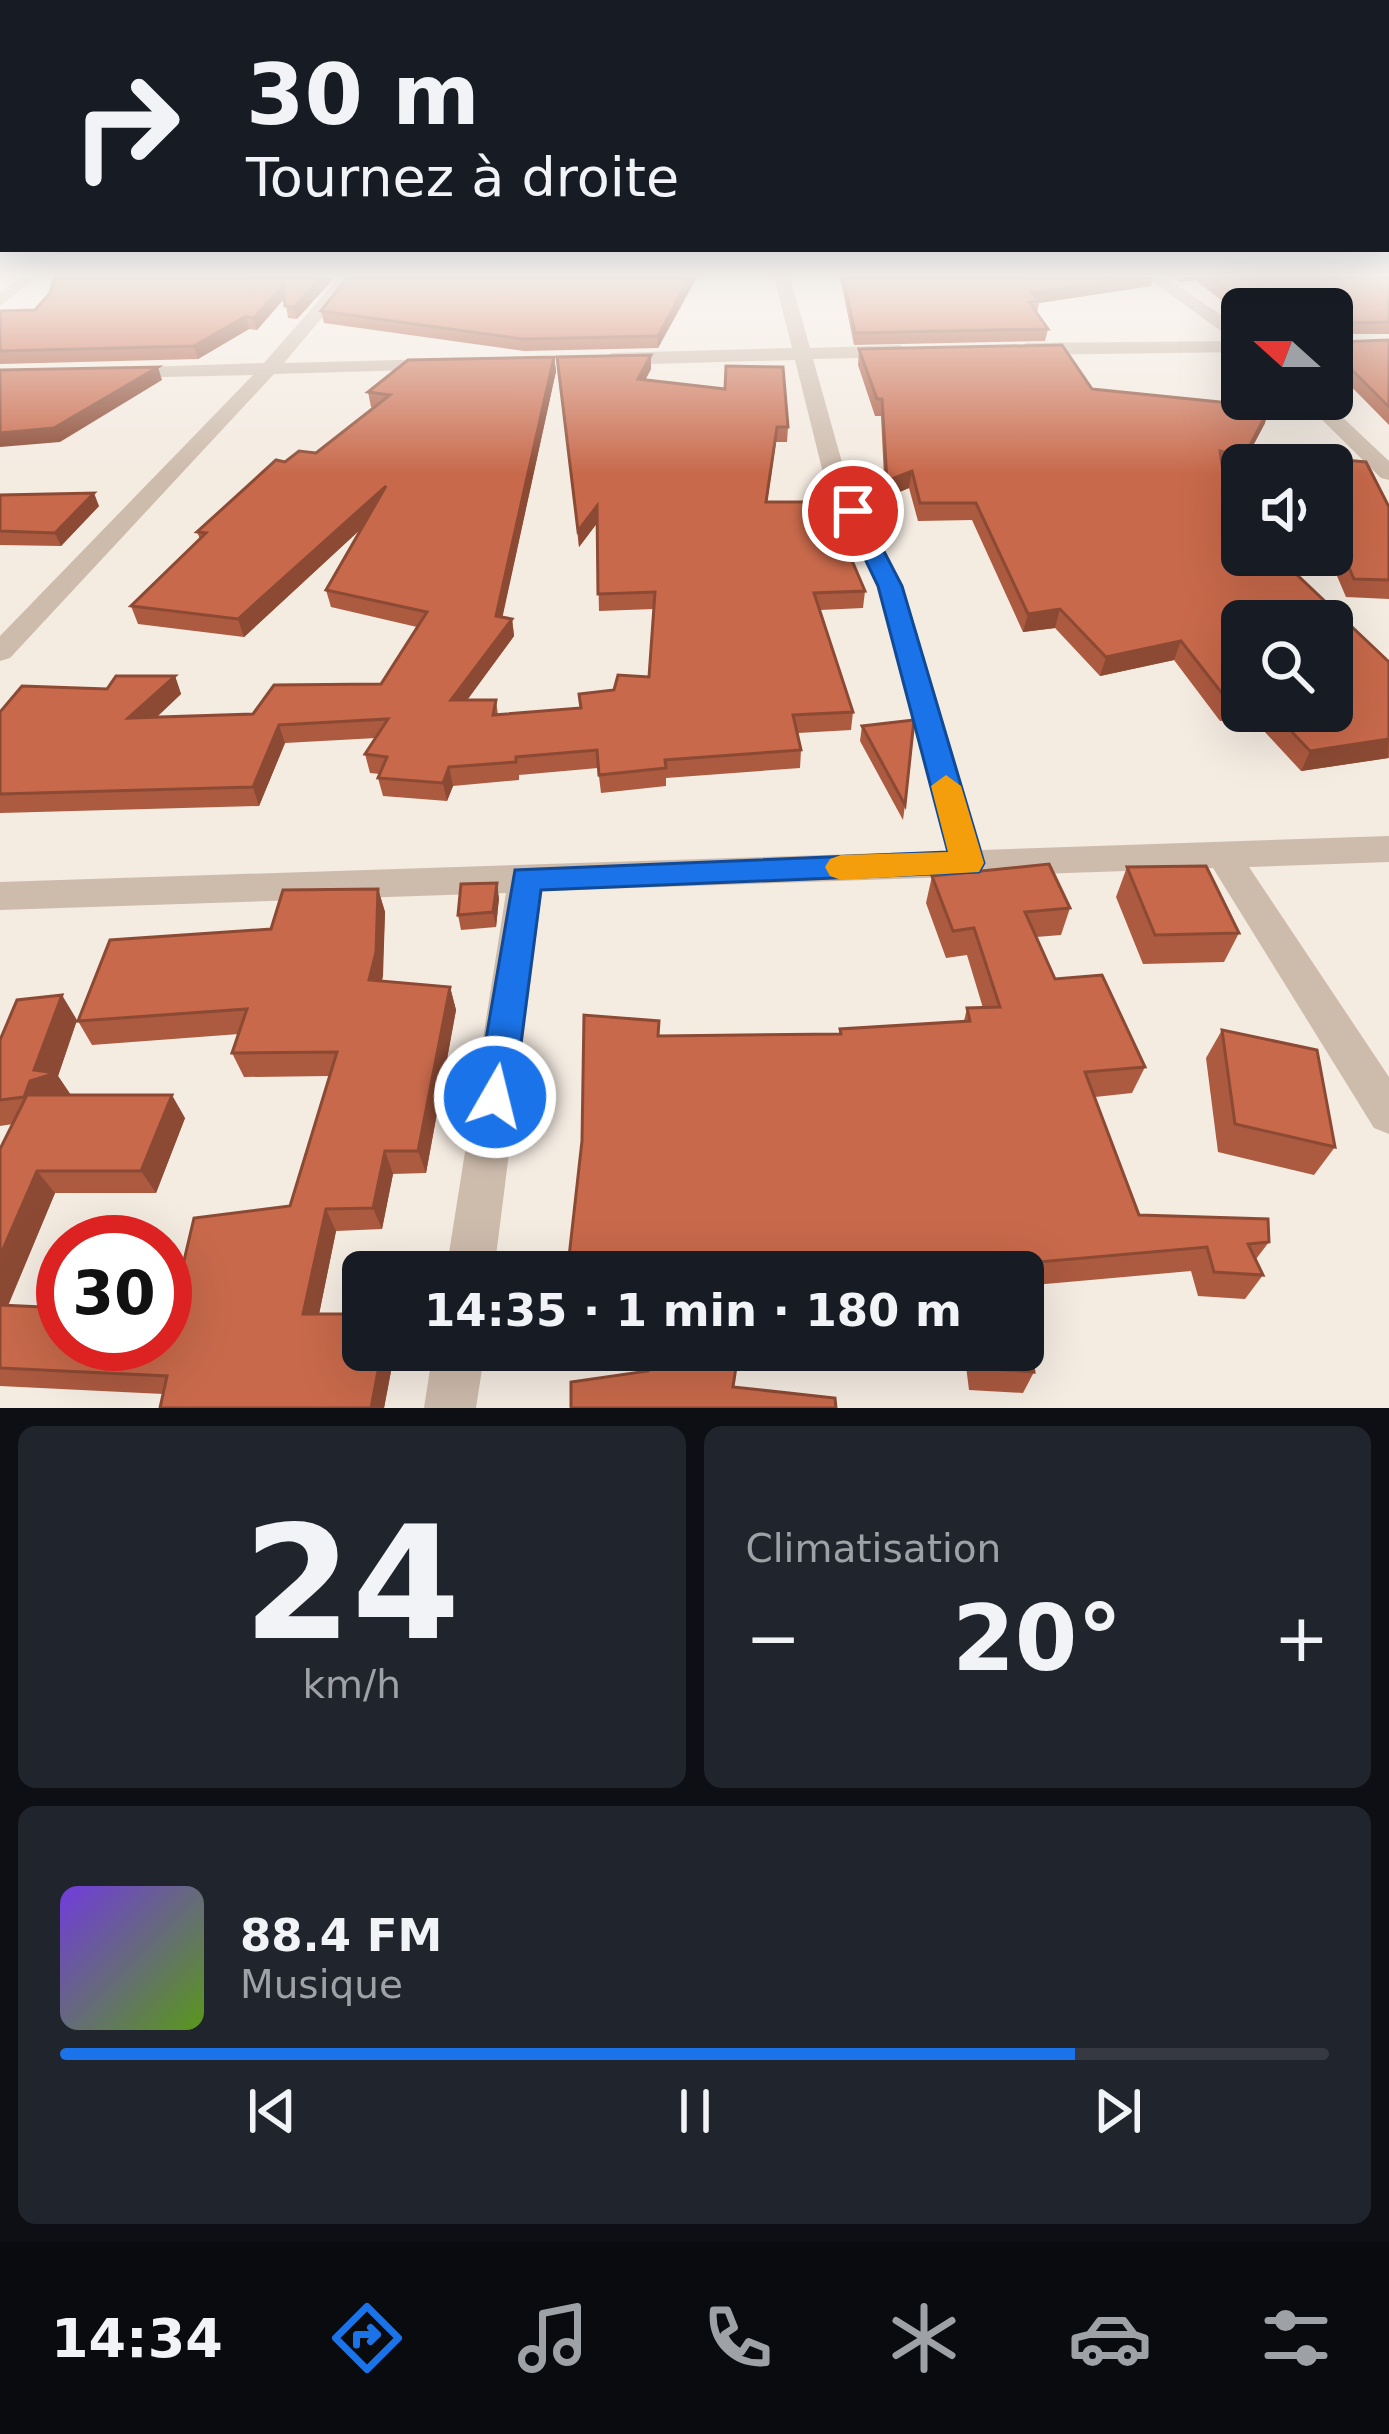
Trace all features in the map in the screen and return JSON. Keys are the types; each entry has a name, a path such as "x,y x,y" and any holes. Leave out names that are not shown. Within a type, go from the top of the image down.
{"street":[{"path":"0,652 291,343"},
{"path":"799,343 834,473 890,586 968,863"},
{"path":"1009,350 1221,346"},
{"path":"593,360 915,351"},
{"path":"89,373 453,364"},
{"path":"1333,420 1389,473"},
{"path":"0,896 1389,849"},
{"path":"1222,854 1389,1114"},
{"path":"473,1251 526,878"},
{"path":"450,1408 456,1371"}],"building":[{"path":"0,343 200,343 194,346 0,351"},
{"path":"1353,343 1389,343 1389,407 1353,371"},
{"path":"1062,345 1092,389 1221,402 1221,420 1263,420 1251,444 1221,444 1221,576 1298,576 1324,600 1221,600 1221,692 1181,641 1106,657 1060,609 1028,614 976,503 920,503 912,471 887,481 882,399 877,399 859,349"},
{"path":"651,355 638,379 725,389 726,366 783,367 788,427 777,427 766,502 827,502 865,591 814,593 853,712 793,715 801,750 665,760 666,768 599,775 597,750 449,767 443,783 378,778 387,757 365,754 388,719 279,725 253,787 0,794 0,712 22,686 107,689 116,676 175,676 128,718 253,714 274,685 381,684 427,612 326,590 386,486 238,619 131,606 206,533 197,532 276,460 285,462 299,451 316,453 390,395 368,392 408,360 554,357 496,616 512,619 451,700 496,700 493,715 581,708 579,694 614,690 618,675 649,677 655,592 598,594 597,506 578,531 557,357"},
{"path":"158,367 54,428 0,433 0,370"},
{"path":"1353,461 1366,462 1389,507 1389,580 1354,579"},
{"path":"94,493 55,533 0,531 0,495"},
{"path":"1353,628 1389,662 1389,739 1310,751 1292,732 1353,732"},
{"path":"914,720 905,805 862,726"},
{"path":"1049,864 1070,908 1025,912 1055,979 1102,975 1145,1067 1085,1072 1139,1215 1268,1219 1269,1242 1248,1244 1263,1275 1214,1272 1207,1247 1044,1262 1044,1251 570,1251 582,1141 584,1015 659,1021 658,1036 841,1034 840,1029 970,1021 967,1008 1000,1007 974,928 953,931 932,876"},
{"path":"1206,866 1239,933 1155,935 1127,867"},
{"path":"497,883 493,912 458,915 461,884"},
{"path":"378,889 376,952 369,980 450,987 418,1151 385,1151 373,1208 326,1209 303,1314 342,1314 342,1371 378,1371 371,1408 160,1408 167,1376 63,1371 192,1371 194,1218 290,1206 337,1052 232,1053 247,1009 78,1021 110,940 271,929 283,890"},
{"path":"62,995 34,1070 56,1073 30,1081 24,1097 0,1100 0,1040 17,1000"},
{"path":"1222,1030 1317,1050 1335,1147 1235,1124"},
{"path":"27,1095 172,1095 141,1171 37,1171 0,1256 0,1149"},
{"path":"0,1305 36,1307 36,1370 0,1368"},
{"path":"648,1371 735,1371 733,1387 835,1398 836,1408 571,1408 571,1382"}],"slow traffic":[{"path":"841,867 968,863 946,786"}],"route":[{"path":"495,1097 526,878 968,863 890,586 853,511"}]}
